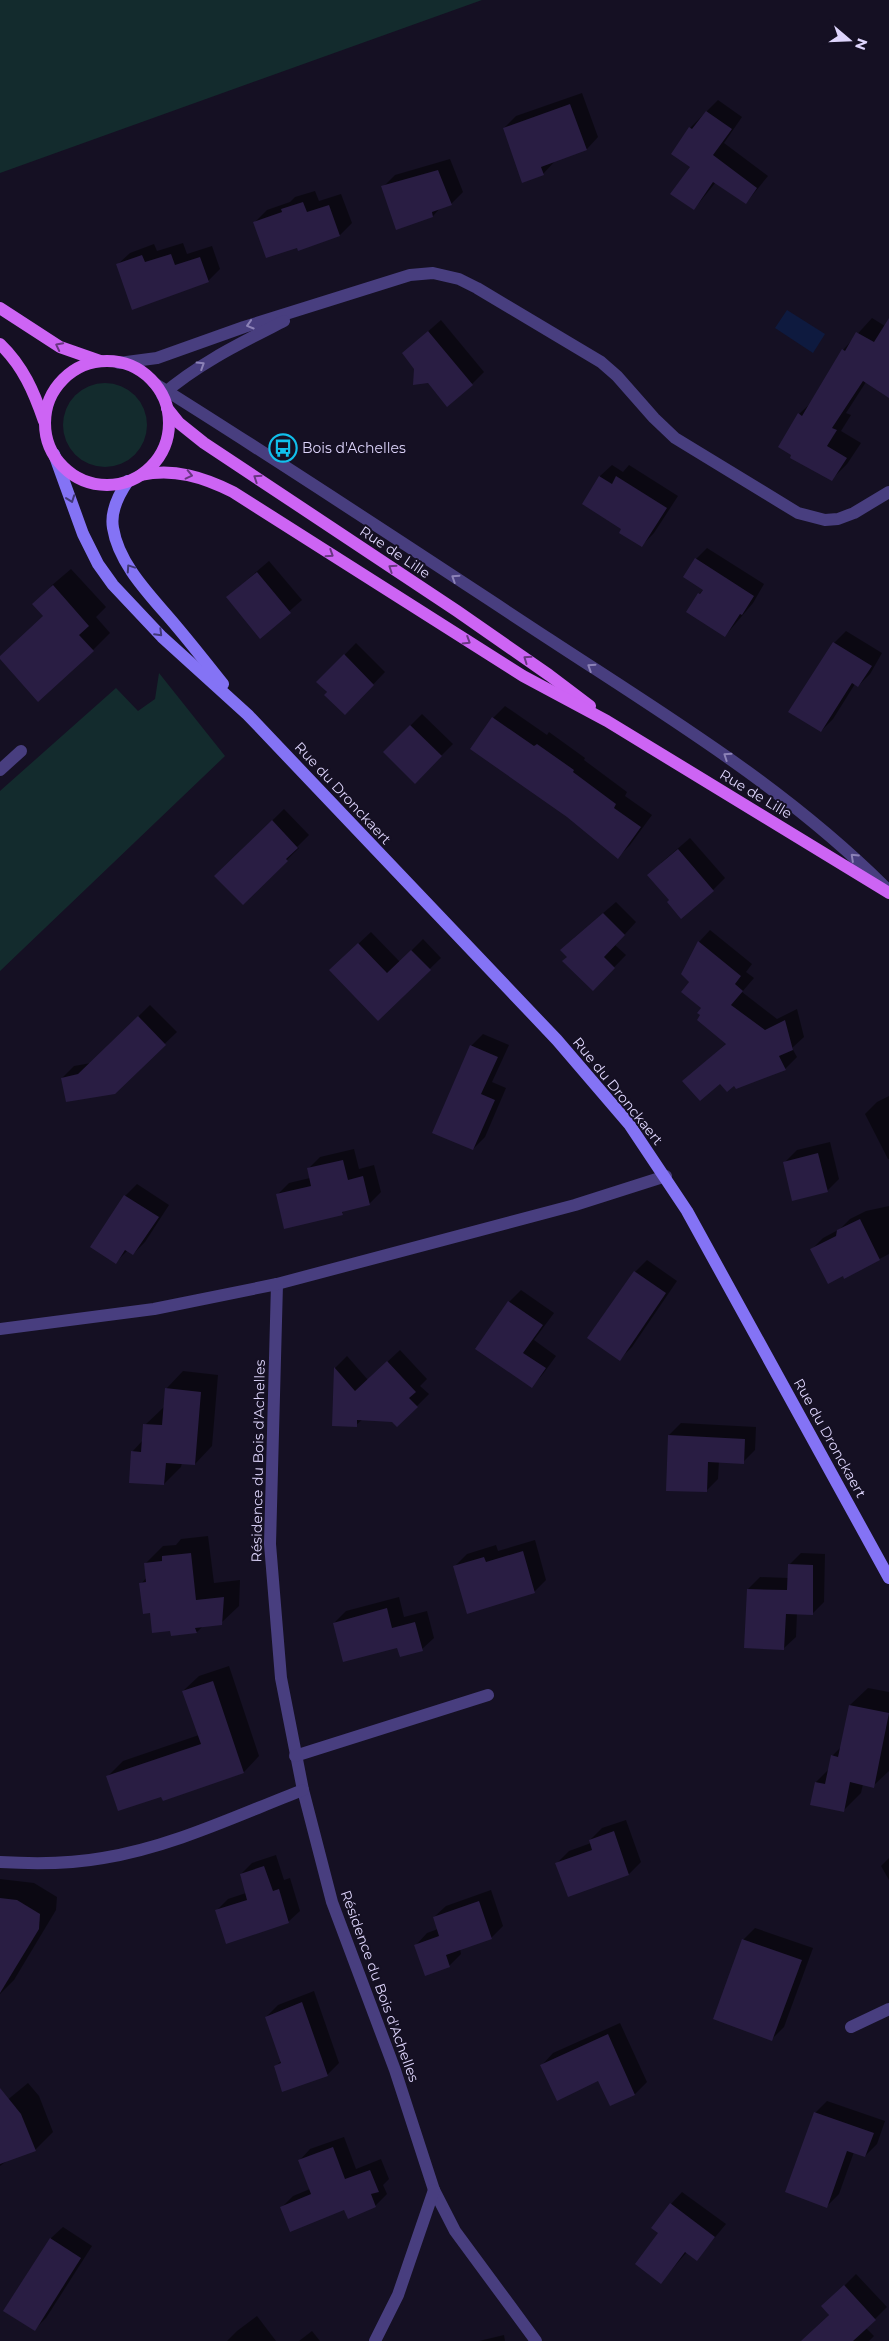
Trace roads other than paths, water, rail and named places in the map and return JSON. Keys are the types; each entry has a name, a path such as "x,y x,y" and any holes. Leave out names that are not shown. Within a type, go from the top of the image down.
{"main road":[{"path":"0,308 32,331 60,347 105,362"},
{"path":"0,344 29,382 54,454 68,471 87,482 108,485 128,481 141,475 156,461 166,442 169,422 164,393 154,383 138,370 119,362 105,362 83,366 70,374 60,384 48,404 45,426"},
{"name":"Rue de Lille","path":"167,408 179,423 204,443 498,639 569,689 607,721"},
{"name":"Rue du Dronckaert","path":"54,454 83,534 98,564 113,585 162,637 248,715"},
{"name":"Rue de Lille","path":"141,475 162,471 184,474 212,482 233,492 523,676 607,721 889,892"},
{"name":"Rue du Dronckaert","path":"128,481 116,504 113,521 117,543 125,560 150,594 248,715 592,1080 629,1124 666,1176 748,1320 889,1578"}],"street":[{"path":"119,362 157,358 244,327 410,275 433,272 446,275 477,288 601,362 617,376 654,418 675,438 798,513 825,520 838,519 854,513 889,492"},
{"path":"313,306 194,369 164,393 330,495 729,757 833,837 889,892"},
{"path":"0,770 21,750"},
{"path":"0,1329 154,1309 277,1284 574,1205 666,1176"},
{"name":"Résidence du Bois d'Achelles","path":"277,1284 270,1544 281,1678 302,1790 332,1902 395,2070 434,2190 455,2231 536,2341"},
{"path":"295,1756 488,1695"},
{"path":"0,1862 70,1862 104,1858 172,1840 302,1790"},
{"path":"851,2027 889,2009"},
{"path":"375,2341 398,2295 434,2190"}],"water":[{"path":"787,310 825,334 813,353 775,328"}],"place":[{"name":"Bois d'Achelles","path":"283,448"}]}
